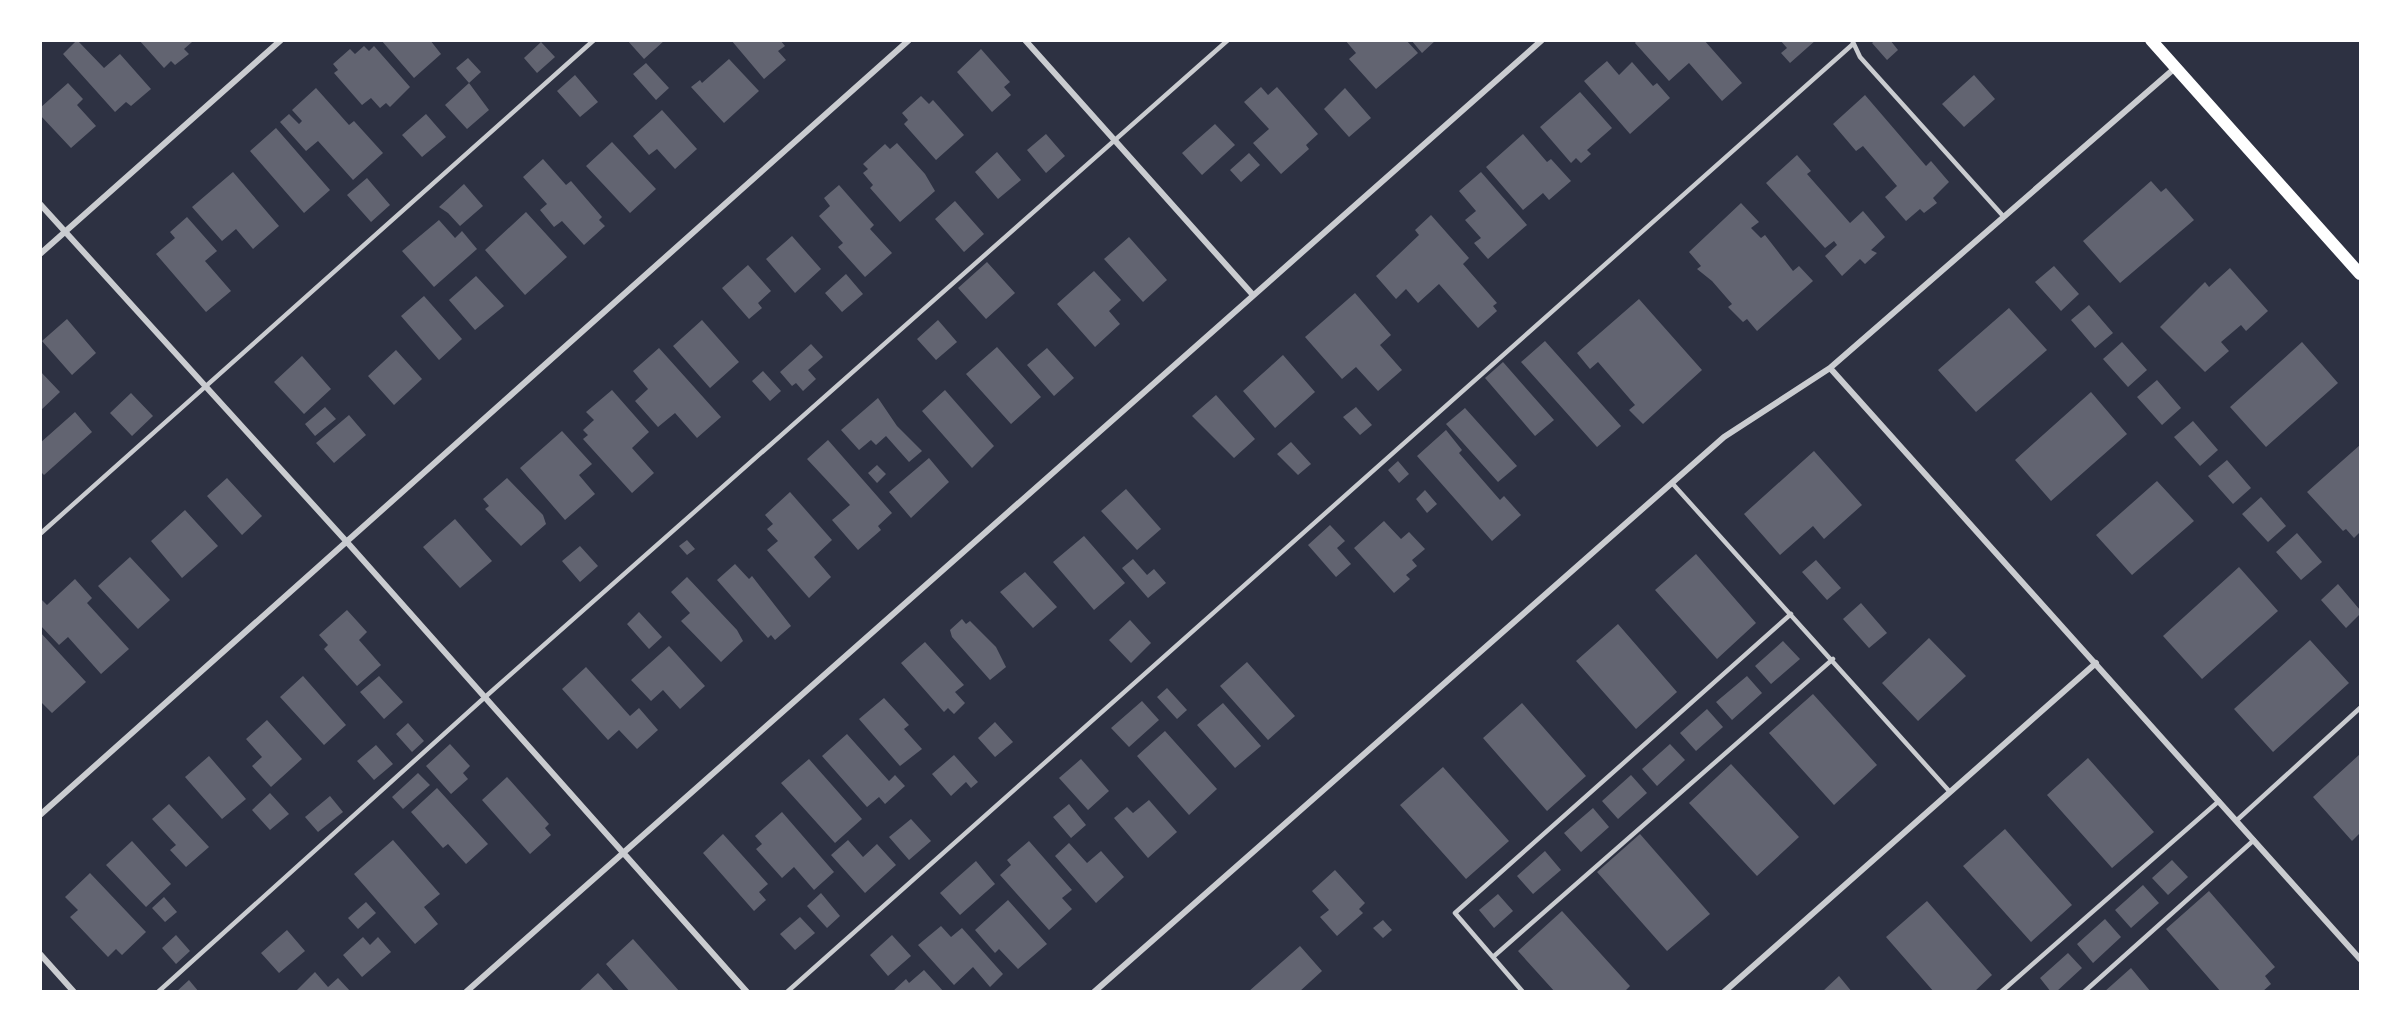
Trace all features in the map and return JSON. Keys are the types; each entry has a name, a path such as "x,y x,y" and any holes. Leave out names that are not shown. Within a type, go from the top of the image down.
{"main road":[{"path":"2151,40 2361,274"}],"street":[{"path":"40,254 281,40"},
{"path":"40,815 909,40"},
{"path":"1025,40 1253,295"},
{"path":"466,992 1542,40"},
{"path":"1094,992 1724,437 1830,368 2175,68"},
{"path":"40,204 346,541 484,699 747,992"},
{"path":"1830,368 2361,959"},
{"path":"1724,992 2096,663"},
{"path":"40,954 74,992"}],"lane":[{"path":"40,534 594,40"},
{"path":"158,992 484,699 1228,40"},
{"path":"787,992 1853,42 1860,57 2004,217"},
{"path":"1672,483 1833,659 1950,792"},
{"path":"1523,992 1455,913 1791,614"},
{"path":"1493,957 1833,659"},
{"path":"2236,821 2361,708"},
{"path":"2001,992 2219,801"},
{"path":"2084,992 2253,840"}],"building":[{"path":"77,40 104,68 120,54 151,89 131,106 126,102 115,112 63,54"},
{"path":"139,40 191,40 192,42 184,49 189,54 175,65 171,61 164,68"},
{"path":"381,40 430,40 441,54 414,78"},
{"path":"627,40 665,40 644,59"},
{"path":"731,40 780,40 785,46 778,51 786,60 764,79"},
{"path":"1345,40 1406,40 1418,53 1376,89 1349,59 1356,53"},
{"path":"1411,40 1436,40 1422,53"},
{"path":"1637,40 1704,40 1742,83 1722,101 1689,63 1669,81 1635,43"},
{"path":"1780,40 1816,40 1790,63 1781,53 1787,48"},
{"path":"1875,40 1890,40 1898,50 1887,60 1872,43"},
{"path":"541,42 555,57 537,73 524,58"},
{"path":"364,46 369,51 374,46 410,87 390,107 386,103 380,108 371,98 362,105 334,73 338,70 333,64 350,49 355,54"},
{"path":"981,49 1010,82 1004,87 1011,95 992,112 957,72"},
{"path":"468,58 481,72 469,83 456,68"},
{"path":"729,59 759,91 724,123 691,87 700,80 702,83"},
{"path":"1607,61 1619,75 1632,62 1653,86 1657,83 1670,98 1630,134 1584,81"},
{"path":"646,63 669,88 656,100 633,74"},
{"path":"575,75 598,102 580,117 557,91"},
{"path":"1974,75 1995,99 1964,127 1942,104"},
{"path":"68,83 83,99 77,105 96,126 71,148 40,115 40,108"},
{"path":"469,83 489,110 467,129 445,105"},
{"path":"1261,87 1268,95 1277,87 1318,134 1306,145 1309,149 1281,174 1253,143 1269,129 1244,102"},
{"path":"316,88 349,125 354,121 383,153 353,180 318,141 306,151 280,122 289,114 299,124 302,121 292,110"},
{"path":"1345,88 1371,118 1349,137 1324,109"},
{"path":"1580,92 1612,128 1587,150 1591,154 1581,163 1576,158 1571,163 1540,127"},
{"path":"1865,95 1926,166 1931,161 1949,182 1933,198 1937,203 1924,213 1920,209 1906,221 1885,197 1897,186 1863,146 1856,151 1833,124"},
{"path":"921,96 929,104 933,100 964,135 936,160 904,124 908,120 902,113"},
{"path":"662,110 697,149 675,169 657,149 649,155 633,136"},
{"path":"426,114 446,137 422,157 402,135"},
{"path":"1215,124 1235,145 1202,175 1182,153"},
{"path":"276,128 330,190 304,213 250,151"},
{"path":"1046,134 1065,156 1046,173 1027,150"},
{"path":"1523,134 1547,162 1551,159 1571,181 1549,200 1543,193 1523,210 1486,167"},
{"path":"612,142 656,189 630,213 586,166"},
{"path":"897,143 925,174 935,191 900,222 870,188 873,185 863,173 868,169 863,164 885,144 890,149"},
{"path":"997,152 1021,180 998,199 975,172"},
{"path":"1249,153 1260,165 1241,182 1230,170"},
{"path":"1797,155 1811,171 1807,174 1850,223 1863,211 1885,237 1871,250 1877,253 1865,264 1860,259 1842,276 1825,256 1837,245 1834,241 1825,248 1766,183"},
{"path":"543,159 566,185 571,181 602,217 599,220 605,226 584,245 562,221 554,227 540,210 547,204 523,177"},
{"path":"233,172 279,226 253,249 236,229 222,241 192,207"},
{"path":"1481,172 1527,225 1488,259 1474,243 1481,238 1465,220 1476,211 1459,191"},
{"path":"367,178 390,205 371,222 347,195"},
{"path":"2151,181 2161,192 2166,188 2194,220 2120,283 2083,241"},
{"path":"464,184 483,206 460,226 439,207"},
{"path":"839,185 874,225 870,229 892,253 865,277 838,247 843,243 819,216 830,206 824,198"},
{"path":"955,201 984,234 964,252 935,219"},
{"path":"1741,203 1759,222 1751,228 1761,238 1765,235 1793,271 1799,266 1813,281 1757,331 1747,319 1743,322 1728,307 1732,304 1712,281 1697,269 1701,266 1689,252"},
{"path":"526,212 567,257 525,295 485,250"},
{"path":"1431,215 1469,258 1463,264 1497,303 1493,306 1497,311 1478,328 1439,284 1418,303 1406,289 1396,299 1376,276 1419,235 1415,230"},
{"path":"187,217 217,251 205,261 231,291 206,312 156,254 175,238 170,232"},
{"path":"439,220 455,238 462,231 477,249 434,287 402,251"},
{"path":"792,236 821,269 795,293 766,259"},
{"path":"1129,237 1167,280 1143,302 1104,259"},
{"path":"987,262 1015,293 986,319 958,288"},
{"path":"748,265 771,291 758,303 762,308 749,319 722,288"},
{"path":"2054,266 2079,294 2061,311 2035,282"},
{"path":"2230,268 2268,311 2246,331 2241,325 2221,342 2229,351 2205,372 2160,327 2205,282 2209,287"},
{"path":"1094,271 1121,300 1109,311 1120,324 1095,347 1057,304"},
{"path":"846,274 863,294 842,312 825,293"},
{"path":"476,276 504,306 475,330 449,300"},
{"path":"1355,293 1391,335 1380,345 1402,370 1378,391 1356,367 1342,379 1305,337"},
{"path":"424,296 462,339 439,360 401,316"},
{"path":"1639,299 1702,370 1643,424 1629,410 1635,405 1598,362 1590,369 1577,353"},
{"path":"2089,305 2113,333 2095,348 2071,320"},
{"path":"2009,308 2047,350 1976,412 1938,370"},
{"path":"67,319 96,353 72,375 42,341"},
{"path":"702,320 739,362 710,388 673,346"},
{"path":"938,320 957,342 936,360 917,339"},
{"path":"1545,341 1621,426 1597,447 1521,362"},
{"path":"2122,342 2147,370 2128,387 2103,359"},
{"path":"2302,342 2338,383 2266,447 2230,407"},
{"path":"811,344 823,357 808,370 816,379 803,391 796,383 792,386 780,372"},
{"path":"997,347 1041,397 1011,424 966,374"},
{"path":"659,348 721,417 697,438 675,413 658,427 635,401 648,389 633,371"},
{"path":"1047,348 1074,378 1054,396 1027,365"},
{"path":"396,350 422,379 394,405 368,376"},
{"path":"1283,355 1315,392 1275,428 1243,391"},
{"path":"302,356 331,389 304,414 274,382"},
{"path":"1503,362 1554,420 1535,436 1485,378"},
{"path":"40,371 60,392 40,411"},
{"path":"763,371 781,391 770,401 752,381"},
{"path":"2157,380 2181,408 2162,425 2137,397"},
{"path":"612,390 649,432 632,448 654,473 632,493 583,439 588,435 583,430 594,420 586,412"},
{"path":"945,390 994,446 972,468 922,411"},
{"path":"2091,392 2127,434 2051,501 2015,460"},
{"path":"131,393 153,416 132,436 110,413"},
{"path":"1216,395 1255,439 1234,458 1192,416"},
{"path":"878,398 897,426 922,451 909,462 886,436 876,445 871,440 859,450 841,430"},
{"path":"325,407 336,419 315,436 305,424"},
{"path":"1356,407 1372,425 1360,435 1343,417"},
{"path":"1465,408 1517,466 1498,482 1446,424"},
{"path":"75,412 92,432 44,475 40,471 40,443"},
{"path":"349,415 366,435 334,463 316,443"},
{"path":"2193,421 2218,450 2200,466 2174,437"},
{"path":"1446,430 1462,450 1459,453 1500,500 1504,496 1521,515 1492,541 1417,456"},
{"path":"562,431 592,464 579,475 595,494 565,520 520,468"},
{"path":"828,440 892,513 878,526 881,530 858,550 832,520 850,505 807,459"},
{"path":"1291,442 1311,464 1298,475 1277,454"},
{"path":"2360,445 2360,532 2354,538 2346,529 2343,531 2307,492"},
{"path":"1814,451 1862,505 1824,539 1813,526 1780,555 1744,514"},
{"path":"929,458 949,482 911,518 889,492"},
{"path":"2227,460 2251,488 2233,504 2208,476"},
{"path":"1398,461 1409,474 1399,483 1388,470"},
{"path":"877,465 886,474 877,483 868,473"},
{"path":"227,478 262,516 242,535 207,496"},
{"path":"507,478 543,515 546,524 521,546 485,509 489,506 483,499"},
{"path":"2157,481 2194,521 2132,575 2096,535"},
{"path":"1126,489 1161,529 1137,550 1101,511"},
{"path":"1425,490 1437,504 1427,513 1416,499"},
{"path":"790,492 832,540 814,557 831,577 809,598 767,550 778,541 767,529 773,524 765,515"},
{"path":"2261,497 2286,526 2268,542 2242,514"},
{"path":"185,510 218,546 182,578 151,541"},
{"path":"455,519 492,561 460,588 423,547"},
{"path":"1384,521 1401,539 1409,532 1425,549 1412,560 1417,566 1406,575 1410,579 1394,593 1354,548"},
{"path":"1330,525 1345,541 1337,548 1351,564 1336,577 1308,545"},
{"path":"2297,533 2322,562 2301,580 2276,552"},
{"path":"1084,536 1125,583 1094,610 1053,562"},
{"path":"687,540 695,549 687,555 679,546"},
{"path":"580,546 598,566 580,582 562,561"},
{"path":"1696,554 1756,623 1717,659 1655,590"},
{"path":"130,557 170,600 138,629 98,586"},
{"path":"1133,559 1147,575 1154,569 1166,583 1148,598 1122,568"},
{"path":"1816,560 1841,588 1827,600 1802,572"},
{"path":"735,564 749,579 752,576 791,626 775,640 771,635 768,638 717,580"},
{"path":"2239,567 2278,611 2202,679 2163,636"},
{"path":"1025,572 1057,607 1033,628 1000,592"},
{"path":"687,577 737,630 743,641 721,662 681,621 690,613 671,592"},
{"path":"75,579 92,598 87,603 129,649 101,674 68,637 59,645 40,625 40,598 47,605"},
{"path":"2338,584 2360,610 2360,614 2346,628 2321,600"},
{"path":"1861,603 1887,633 1869,648 1843,619"},
{"path":"347,610 367,632 359,640 381,665 357,686 324,649 328,645 319,635"},
{"path":"639,612 662,637 649,649 627,624"},
{"path":"962,619 966,624 970,621 996,647 1006,667 990,680 952,637 950,630"},
{"path":"1130,620 1151,643 1131,663 1109,640"},
{"path":"1618,624 1677,692 1636,729 1576,661"},
{"path":"40,632 86,682 52,713 40,701"},
{"path":"1929,638 1966,676 1918,721 1882,683"},
{"path":"2310,640 2349,683 2273,752 2234,709"},
{"path":"1783,641 1800,659 1771,684 1755,666"},
{"path":"925,642 964,685 955,692 965,703 954,714 948,708 944,712 901,663"},
{"path":"669,646 705,686 680,709 663,690 651,701 631,680"},
{"path":"1247,662 1295,716 1268,740 1220,686"},
{"path":"586,667 630,716 639,708 658,730 637,749 619,730 608,740 562,689"},
{"path":"303,676 346,725 324,745 280,697"},
{"path":"379,676 403,702 384,719 360,692"},
{"path":"1747,676 1762,693 1732,720 1716,702"},
{"path":"1167,688 1187,710 1177,719 1157,697"},
{"path":"1813,694 1877,765 1834,805 1769,733"},
{"path":"884,698 909,725 904,729 922,749 900,766 859,719"},
{"path":"1142,701 1159,720 1129,747 1111,728"},
{"path":"1223,703 1261,746 1235,768 1197,725"},
{"path":"1522,703 1586,776 1547,811 1483,738"},
{"path":"1707,709 1723,727 1696,751 1680,733"},
{"path":"267,720 302,759 271,787 252,766 262,757 246,739"},
{"path":"995,722 1013,742 995,757 978,738"},
{"path":"408,723 424,741 412,752 396,734"},
{"path":"1165,731 1217,789 1189,815 1137,756"},
{"path":"847,734 889,781 895,775 905,786 885,804 879,797 867,807 822,756"},
{"path":"450,744 470,766 463,773 468,779 451,794 426,766"},
{"path":"1670,744 1685,760 1657,786 1642,769"},
{"path":"376,745 393,764 374,780 357,761"},
{"path":"2360,754 2360,833 2352,841 2313,797"},
{"path":"954,755 978,782 971,788 966,782 951,796 932,774"},
{"path":"209,756 246,799 222,819 185,777"},
{"path":"2088,758 2154,832 2112,868 2047,795"},
{"path":"809,759 862,819 835,843 781,783"},
{"path":"1081,759 1109,791 1088,810 1059,778"},
{"path":"1731,764 1799,837 1757,876 1689,803"},
{"path":"1443,767 1509,841 1466,879 1400,805"},
{"path":"418,773 430,785 403,809 392,797"},
{"path":"1631,775 1647,793 1618,819 1602,801"},
{"path":"507,777 549,824 545,828 551,835 530,854 482,800"},
{"path":"437,788 488,844 466,864 448,844 443,848 411,812"},
{"path":"270,793 289,814 270,830 252,810"},
{"path":"330,796 343,812 318,832 305,817"},
{"path":"1149,800 1177,832 1148,858 1114,818 1127,807 1133,813"},
{"path":"169,804 209,847 186,867 170,850 176,845 152,819"},
{"path":"1069,804 1086,825 1071,838 1053,817"},
{"path":"1593,808 1609,827 1581,852 1564,833"},
{"path":"782,812 834,872 814,890 794,867 782,878 756,849 762,844 755,836"},
{"path":"911,819 931,841 909,860 889,837"},
{"path":"2005,829 2072,905 2031,942 1963,866"},
{"path":"723,834 768,884 759,892 766,900 754,911 703,853"},
{"path":"1640,834 1710,914 1667,951 1597,872"},
{"path":"393,840 440,894 424,907 438,924 415,944 354,874"},
{"path":"848,840 863,857 877,844 896,865 865,893 831,855"},
{"path":"132,841 171,884 146,907 106,865"},
{"path":"1029,841 1072,890 1062,898 1072,909 1049,930 1000,875 1011,865 1007,860"},
{"path":"1069,843 1087,863 1101,851 1124,877 1096,903 1055,856"},
{"path":"1545,851 1561,870 1533,894 1517,876"},
{"path":"2172,860 2188,877 2168,895 2152,878"},
{"path":"976,861 995,884 960,915 940,893"},
{"path":"1335,870 1365,903 1359,909 1363,913 1337,936 1320,917 1329,910 1312,891"},
{"path":"90,873 146,932 122,955 116,949 108,957 70,917 78,910 65,897"},
{"path":"2143,885 2159,903 2131,928 2115,910"},
{"path":"2209,891 2275,967 2265,976 2271,984 2262,992 2221,992 2166,929"},
{"path":"821,893 840,916 827,928 807,906"},
{"path":"1498,894 1513,911 1494,928 1479,910"},
{"path":"164,897 177,912 165,922 152,908"},
{"path":"1008,900 1047,944 1018,969 999,949 995,953 975,930"},
{"path":"1927,901 1992,975 1974,992 1934,992 1886,937"},
{"path":"366,902 376,913 358,929 348,918"},
{"path":"1562,911 1630,986 1624,992 1555,992 1518,951"},
{"path":"800,917 815,933 795,950 780,934"},
{"path":"2105,919 2121,937 2093,963 2077,944"},
{"path":"1383,920 1392,930 1383,938 1373,928"},
{"path":"941,926 951,937 962,928 1003,974 990,987 973,967 954,985 918,945"},
{"path":"287,930 305,951 279,973 261,953"},
{"path":"176,935 190,951 176,964 162,948"},
{"path":"892,935 911,956 888,976 870,955"},
{"path":"363,937 370,945 378,937 391,952 362,977 343,955"},
{"path":"633,939 680,992 630,992 606,964"},
{"path":"1300,946 1322,971 1299,992 1248,992"},
{"path":"2068,953 2082,968 2056,992 2051,992 2040,978"},
{"path":"2131,968 2151,992 2104,992"},
{"path":"924,970 944,992 892,992 906,979 909,983"},
{"path":"315,972 328,987 338,978 351,992 295,992"},
{"path":"598,973 615,992 578,992"},
{"path":"1839,976 1852,992 1822,992"},
{"path":"189,980 199,992 176,992"}]}
